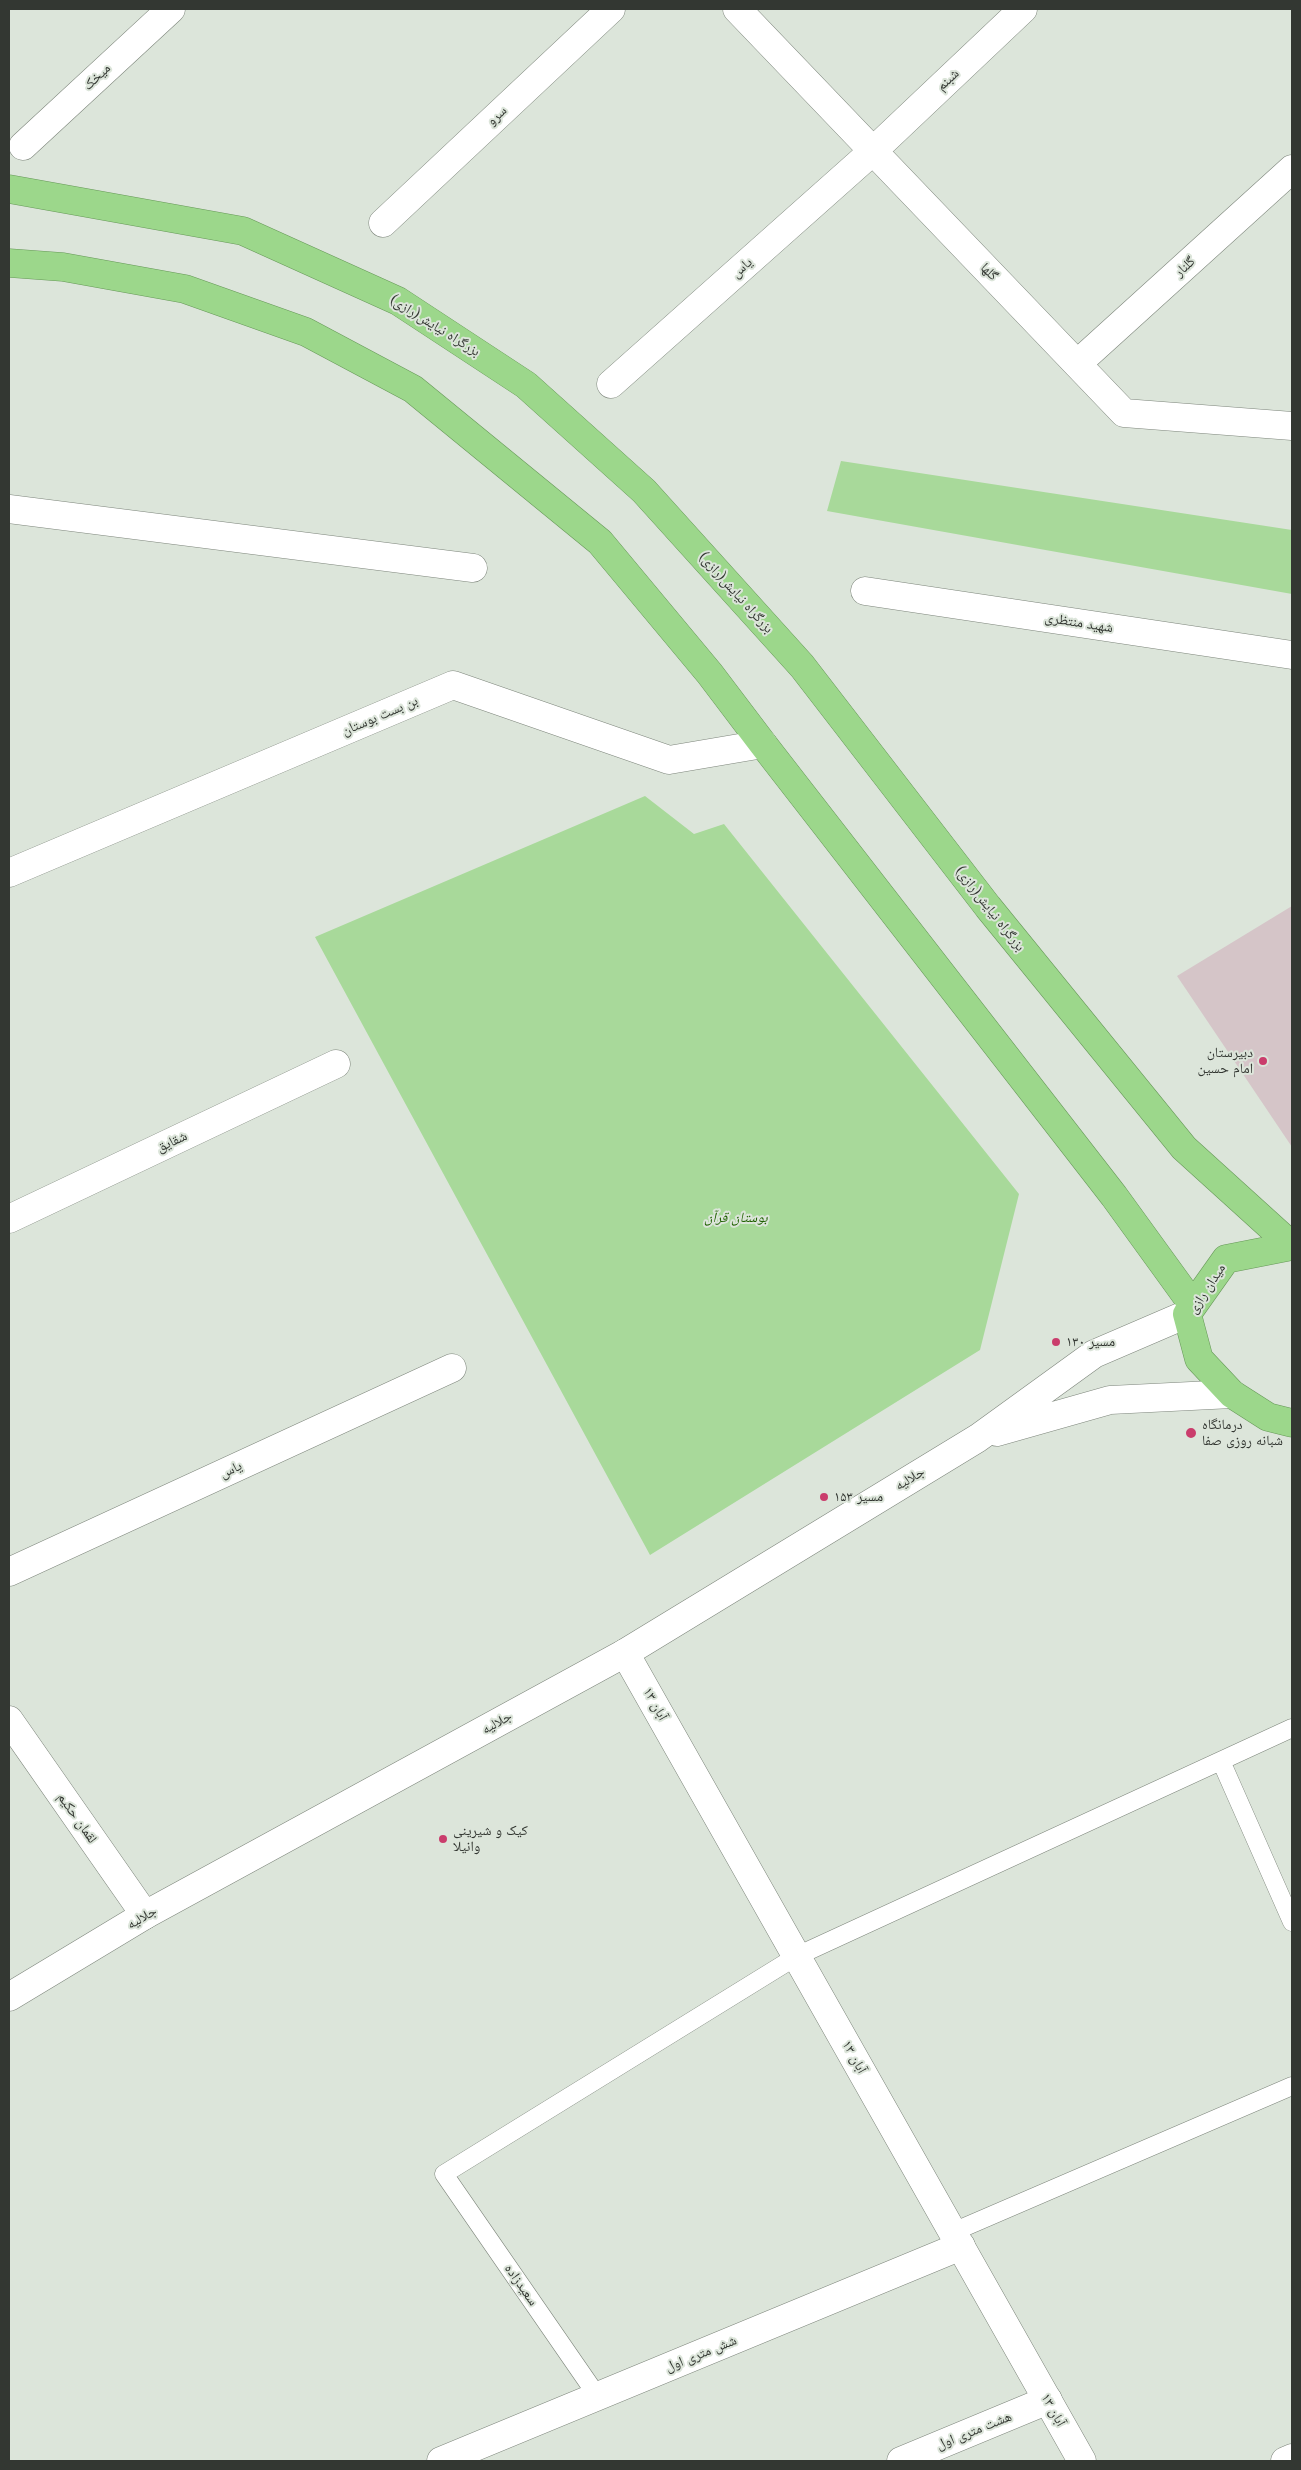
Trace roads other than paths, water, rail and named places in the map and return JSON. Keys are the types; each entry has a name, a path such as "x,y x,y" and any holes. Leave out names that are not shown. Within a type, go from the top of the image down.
{"highway":[{"name":"بزرگراه نیایش(رازی)","path":"9,190 69,198 243,231 398,301 526,385 644,491 802,666 988,907 1184,1148 1291,1245"},
{"path":"9,263 63,267 185,289 306,332 413,389 600,542 710,674 1114,1196 1190,1309"},
{"name":"میدان رازی","path":"1280,1420 1232,1394 1199,1359 1190,1309 1226,1259 1291,1245"},
{"path":"1280,1420 1292,1435"}],"street":[{"name":"میخک","path":"24,146 171,9"},
{"name":"سرو","path":"383,223 611,9"},
{"name":"گلها","path":"737,9 1124,413 1292,426"},
{"name":"شبنم","path":"873,151 1023,9"},
{"name":"یاس","path":"611,384 873,151"},
{"name":"گلنار","path":"1077,364 1292,169"},
{"path":"9,509 474,568"},
{"name":"شهید منتظری","path":"866,591 1292,655"},
{"name":"بن بست بوستان","path":"9,873 453,684 669,760 763,744"},
{"name":"شقایق","path":"9,1219 336,1064"},
{"path":"978,1438 1094,1354 1190,1309"},
{"name":"یاس","path":"9,1572 452,1368"},
{"path":"978,1438 1110,1400 1232,1394"},
{"name":"جلالیه","path":"9,1998 145,1915 625,1653 978,1438"},
{"name":"۱۳ آبان","path":"625,1653 1082,2461"},
{"name":"لقمان حکیم","path":"9,1720 145,1915"},
{"name":"شش متری اول","path":"442,2461 598,2396 957,2239"},
{"name":"هشت متری اول","path":"901,2461 1048,2400"},
{"path":"1286,2461 1292,2458"}],"lane":[{"path":"797,1956 1292,1728"},
{"path":"1221,1761 1292,1922"},
{"name":"سعیدزاده","path":"598,2396 444,2174 797,1956"},
{"path":"957,2239 1292,2086"}],"place":[{"name":"دبیرستان امام حسین","path":"1263,1061"},
{"name":"مسیر ۱۳۰","path":"1056,1342"},
{"name":"درمانگاه شبانه روزی صفا","path":"1191,1433"},
{"name":"مسیر ۱۵۳","path":"824,1497"},
{"name":"کیک و شیرینی وانیلا","path":"443,1839"}],"park label":[{"name":"بوستان قرآن","path":"736,1218"}]}
